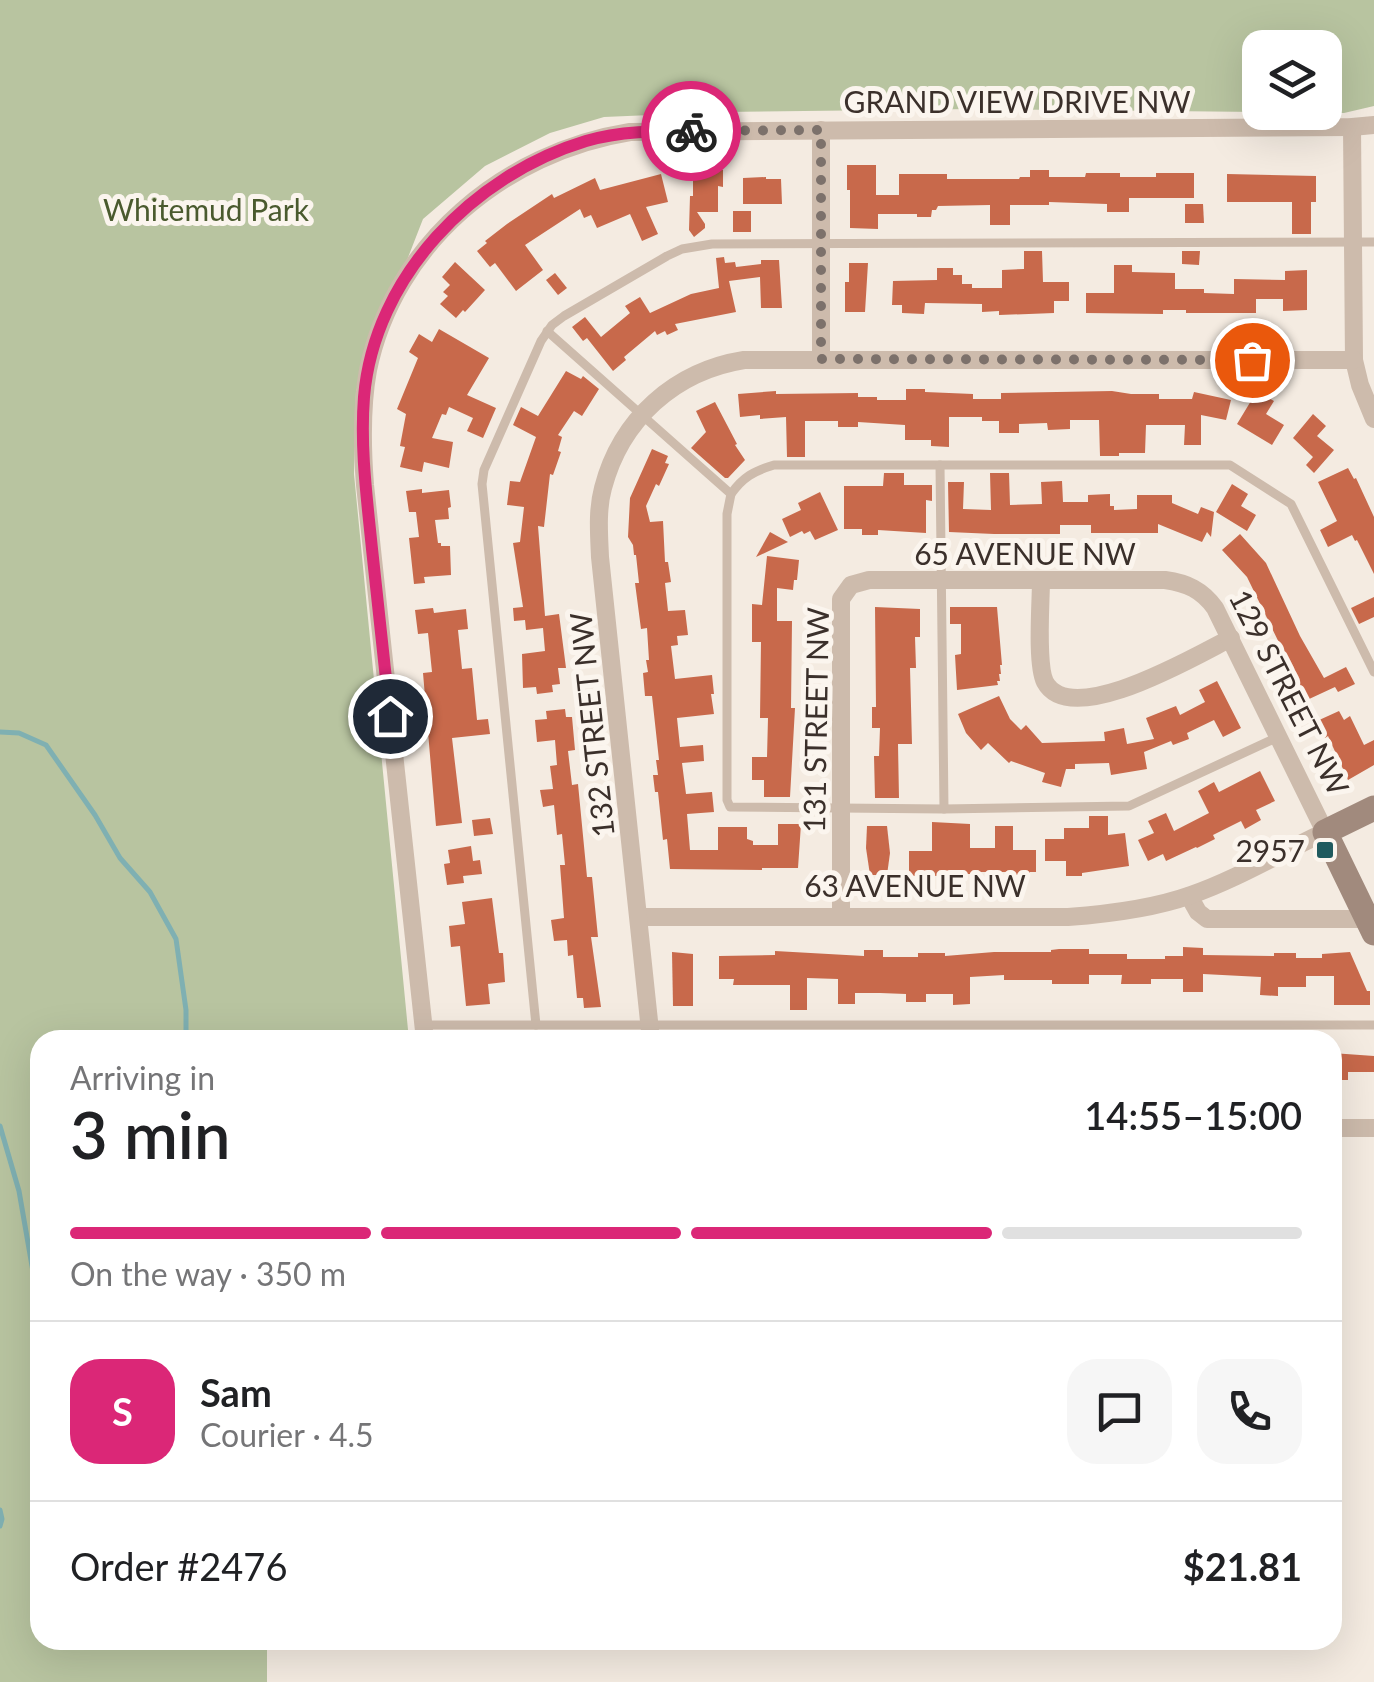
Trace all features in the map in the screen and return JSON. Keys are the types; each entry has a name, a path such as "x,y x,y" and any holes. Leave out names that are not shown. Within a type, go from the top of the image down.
{"street":[{"name":"GRAND VIEW DRIVE NW","path":"424,1030 362,449 364,393 377,338 396,296 415,262 467,206 526,165 587,140 630,132 1374,125"},
{"path":"1352,127 1354,360 1374,418"},
{"path":"821,130 821,359"},
{"name":"132 STREET NW","path":"650,1030 598,520 612,460 641,414 658,397 680,382 724,363 762,359 1354,360"},
{"name":"65 AVENUE NW","path":"851,586 869,580 1165,580 1199,590"},
{"path":"1042,580 1042,674 1052,690 1062,696 1086,698 1118,692 1230,638"},
{"name":"131 STREET NW","path":"841,917 841,599 851,586"},
{"name":"129 STREET NW","path":"1199,590 1215,608 1370,926"},
{"name":"63 AVENUE NW","path":"639,917 1068,917 1134,909 1189,896 1374,808"},
{"path":"1189,896 1207,919 1370,926"},
{"path":"1342,1128 1374,1128"}],"lane":[{"path":"536,1025 482,484 484,470 548,331 564,316 667,256 712,244 1374,242"},
{"path":"548,331 731,494"},
{"path":"1279,736 1129,806 730,807 727,514 731,494 754,471 774,465 1230,465 1291,504 1374,672"},
{"path":"940,465 944,809"},
{"path":"831,1030 1374,1024"},
{"path":"456,1030 536,1025 617,1030"}],"green space":[{"name":"Whitemud Park","path":"0,0 1374,0 1374,106 1344,113 1342,30 1242,30 1242,112 973,109 604,117 550,133 485,166 423,219 356,391 354,474 408,1030 30,1030 30,1650 267,1650 267,1682 0,1682"}],"building":[{"path":"847,165 876,165 876,195 899,195 899,174 1019,179 1030,177 1030,170 1049,170 1049,177 1194,173 1194,198 1129,198 1129,212 1107,212 1107,204 1010,205 1010,225 990,225 990,205 938,206 931,217 878,214 878,229 850,228"},
{"path":"693,170 723,170 723,187 718,186 718,212 697,212 705,228 694,237 689,230"},
{"path":"661,174 668,202 646,207 658,234 642,241 630,214 597,228 591,215 584,218 580,209 525,245 543,270 516,291 495,263 490,267 477,251 507,224 552,194 554,198 595,178 600,190"},
{"path":"1227,174 1316,176 1311,234 1292,234 1292,202 1227,202"},
{"path":"743,178 781,179 782,204 743,204"},
{"path":"1185,204 1203,204 1204,223 1185,223"},
{"path":"733,211 751,211 751,232 733,232"},
{"path":"1024,251 1042,251 1043,282 1069,282 1069,301 1054,301 1054,313 999,315 999,311 982,312 982,304 925,303 924,314 902,313 902,305 892,305 893,281 937,280 937,268 953,268 953,275 962,275 962,284 972,284 972,288 1002,288 1002,270 1024,269"},
{"path":"1182,251 1200,251 1199,265 1182,264"},
{"path":"724,257 725,263 735,262 736,267 779,260 782,308 761,308 760,277 729,281 736,312 675,324 678,330 667,335 665,331 657,335 655,331 613,371 587,338 583,341 572,327 585,317 601,337 630,313 625,306 640,297 650,313 691,294 719,288 716,258"},
{"path":"455,262 485,290 456,318 440,304 448,296 443,292 450,285 442,277"},
{"path":"849,263 868,263 865,312 845,312"},
{"path":"1114,265 1132,265 1132,272 1175,273 1175,289 1234,294 1234,279 1285,280 1285,271 1307,270 1307,310 1283,311 1283,299 1256,299 1256,313 1086,313 1086,293 1114,293"},
{"path":"555,273 567,288 558,295 546,280"},
{"path":"439,329 489,358 467,395 496,408 483,438 467,431 473,418 449,407 432,438 453,442 449,468 424,462 422,472 400,467 406,414 397,409 418,358 409,352 419,334 432,342"},
{"path":"566,371 581,379 583,376 599,389 582,416 574,411 558,435 562,437 558,451 561,452 553,475 550,474 544,527 538,526 545,616 559,614 566,668 558,668 560,684 552,685 553,692 537,694 536,687 523,688 522,654 545,651 543,628 526,630 525,620 514,621 513,608 523,607 513,543 520,542 524,507 507,505 510,481 520,482 536,437 513,425 521,407 538,416"},
{"path":"906,389 973,394 973,399 1001,399 1001,393 1112,391 1159,394 1159,399 1192,399 1194,392 1231,400 1226,420 1201,415 1201,445 1184,445 1185,425 1146,425 1145,453 1119,456 1100,456 1099,420 1070,420 1070,429 1048,430 1047,423 1019,424 1019,433 999,433 999,421 949,417 949,447 931,446 931,440 905,440 905,425 858,422 858,427 838,427 838,421 805,421 805,457 787,457 786,417 740,417 738,394 858,393 858,397 877,400 906,400"},
{"path":"1257,391 1274,401 1266,414 1284,425 1272,445 1237,424"},
{"path":"715,402 745,460 728,478 691,448 706,432 696,411"},
{"path":"1313,414 1326,426 1317,436 1334,450 1314,473 1306,465 1313,457 1293,438"},
{"path":"652,449 668,456 665,463 669,464 646,506 650,522 663,521 665,562 671,582 665,583 668,611 685,610 688,635 677,636 678,645 671,646 675,679 712,675 714,694 714,714 677,718 680,747 703,745 704,761 682,763 686,794 712,792 714,812 687,814 690,850 718,850 718,827 747,827 747,839 753,845 778,845 778,824 801,824 798,868 670,869 653,775 658,775 659,760 652,696 645,696 647,628 641,629 636,555 628,537 630,498"},
{"path":"1348,468 1374,517 1374,574 1352,535 1328,547 1320,530 1337,521 1318,482"},
{"path":"884,473 904,473 904,485 932,485 932,501 926,500 926,533 878,530 878,535 862,535 862,529 844,529 844,486 883,486"},
{"path":"990,473 1009,473 1010,505 1042,504 1041,482 1062,481 1063,502 1088,502 1088,495 1110,494 1114,510 1137,509 1137,495 1172,495 1172,503 1198,514 1201,507 1214,512 1211,537 1207,532 1202,542 1158,524 1158,533 1091,533 1091,525 1060,525 1060,534 949,532 948,482 964,482 963,509 991,510"},
{"path":"1232,484 1248,494 1241,506 1256,515 1247,531 1216,512"},
{"path":"422,489 422,493 449,490 449,519 435,520 438,543 450,546 451,575 424,577 425,583 414,584 409,538 419,537 416,512 409,512 406,491"},
{"path":"820,492 838,530 815,540 810,531 790,537 782,519 801,510 798,503"},
{"path":"770,532 788,542 756,557"},
{"path":"1240,534 1266,563 1324,678 1346,667 1355,684 1338,692 1335,687 1307,700 1247,577 1222,550"},
{"path":"767,556 799,560 793,590 777,588 777,621 792,621 791,708 795,708 790,797 764,797 764,780 752,780 752,757 767,757 768,718 760,718 761,642 752,642 752,604 762,605"},
{"path":"1374,597 1374,617 1359,624 1351,608"},
{"path":"875,607 920,609 920,637 915,637 916,668 910,668 912,744 898,744 899,798 875,798 874,756 879,756 880,728 872,728 872,707 876,707"},
{"path":"950,607 997,607 1002,665 998,685 957,690 955,655 961,654 961,624 950,624"},
{"path":"433,608 434,613 466,609 468,629 458,630 462,669 472,668 477,720 488,719 490,734 452,738 462,823 436,826 423,673 432,672 428,633 418,634 415,610"},
{"path":"1217,681 1241,728 1223,737 1214,720 1187,733 1189,739 1173,745 1171,741 1144,752 1147,769 1111,775 1109,763 1075,764 1075,769 1066,769 1061,787 1042,782 1045,773 1009,763 988,743 981,750 966,733 958,714 999,696 1010,719 1021,730 1026,725 1042,743 1105,741 1104,732 1124,728 1127,744 1154,739 1146,718 1176,706 1180,715 1205,702 1199,690"},
{"path":"565,709 566,717 572,717 575,750 568,751 572,785 578,784 587,877 592,877 598,937 591,937 601,1007 584,1008 583,998 577,998 573,955 568,956 567,940 554,941 551,920 564,918 560,865 565,865 554,805 543,807 540,790 553,789 550,766 557,765 555,740 537,742 535,720 547,719 546,711"},
{"path":"1339,711 1344,720 1350,716 1364,745 1374,740 1374,765 1348,780 1317,721"},
{"path":"1260,771 1275,801 1256,810 1261,820 1245,829 1241,821 1213,835 1215,839 1166,861 1163,854 1148,861 1138,840 1154,833 1148,821 1166,813 1174,831 1209,813 1198,791 1214,782 1219,792"},
{"path":"1089,816 1108,816 1108,835 1125,833 1129,866 1066,876 1066,861 1045,861 1045,839 1064,839 1064,828 1089,828"},
{"path":"490,818 493,834 474,836 472,820"},
{"path":"932,822 970,824 970,848 995,848 995,826 1013,826 1013,850 1036,850 1036,872 909,876 909,851 932,851"},
{"path":"867,826 887,826 887,875 870,875"},
{"path":"471,846 473,861 480,860 482,874 463,876 464,883 447,885 444,864 450,863 448,850"},
{"path":"492,898 505,982 488,984 490,1004 466,1006 460,946 451,947 449,926 465,924 462,902"},
{"path":"1183,947 1203,948 1203,955 1296,953 1296,958 1350,952 1370,991 1370,1005 1334,1005 1334,976 1306,976 1306,987 1278,987 1278,996 1260,995 1261,977 1203,974 1203,992 1183,992 1183,979 1121,984 1122,975 1089,975 1089,984 1052,984 1052,980 1004,980 1004,975 970,977 970,1004 953,1005 953,994 926,994 926,1002 906,1002 906,994 880,993 855,993 855,1004 838,1004 838,979 807,978 807,1010 790,1010 790,985 733,985 734,979 719,979 719,956 775,955 775,951 864,956 864,950 883,950 883,957 918,957 918,953 945,956 1089,949 1089,954 1127,954 1127,959 1165,959 1183,956"},
{"path":"672,952 693,954 693,1006 673,1006"},
{"path":"1342,1054 1374,1056 1374,1072 1348,1072 1348,1080 1342,1080"}],"waterway":[{"path":"0,732 19,733 46,745 120,858 150,892 176,939 186,1030"},
{"path":"0,1126 19,1191 30,1254"},
{"path":"0,1510 0,1526"}],"way so far":[{"path":"691,131 821,130 821,359 1252,360"}],"place":[{"name":"2957","path":"1325,850"}],"route":[{"path":"390,716 365,485 362,421 369,366 396,296 415,262 436,236 467,206 526,165 587,140 630,132 691,131"}]}
